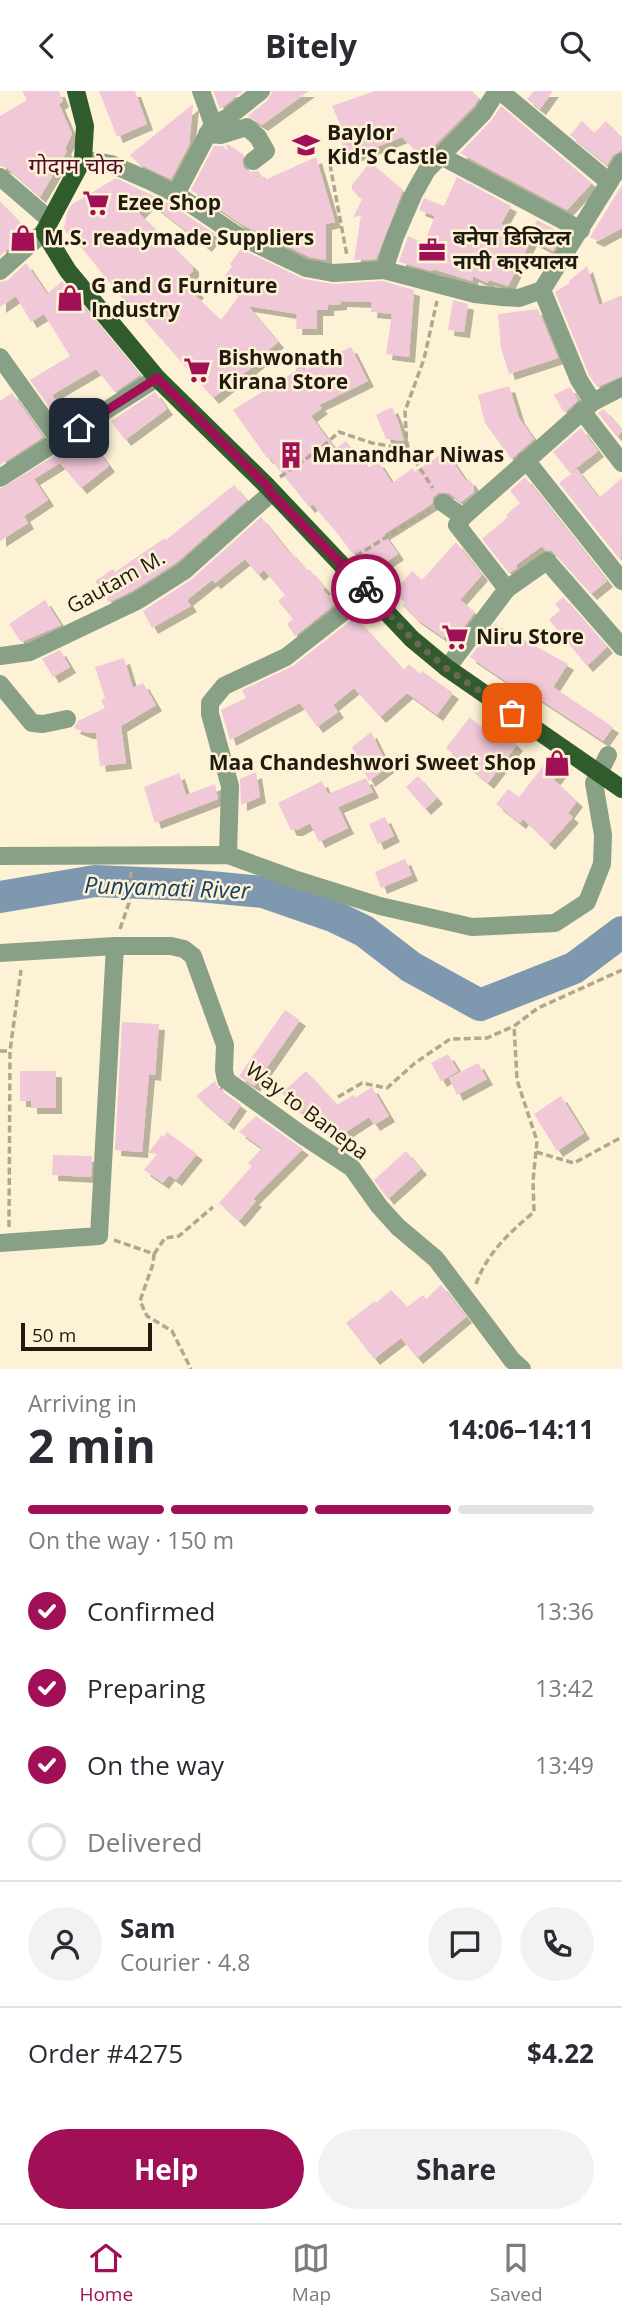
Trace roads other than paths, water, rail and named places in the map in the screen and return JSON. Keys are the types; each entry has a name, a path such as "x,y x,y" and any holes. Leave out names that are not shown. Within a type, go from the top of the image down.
{"main road":[{"path":"76,91 85,126 83,159 47,226 68,271 157,378 343,565 412,639 446,668 620,788"}],"street":[{"path":"201,91 210,129 221,135 247,127 258,137 266,151 253,161"},
{"path":"176,194 210,129 261,91"},
{"path":"384,270 395,237 427,170 483,113 499,91 608,182"},
{"path":"440,156 581,230"},
{"path":"83,159 111,164 176,194 235,234 306,268 332,273 384,270 475,294 510,298 519,298 542,290 622,163"},
{"path":"0,177 47,226 0,271"},
{"path":"542,290 579,380 587,407 622,463"},
{"path":"0,356 59,440"},
{"path":"0,478 157,378"},
{"path":"506,589 457,525 587,407 622,387"},
{"path":"526,460 622,581"},
{"name":"Gautam M.","path":"0,656 30,652 137,601 184,571 269,490"},
{"path":"443,503 463,517"},
{"path":"446,668 506,589 547,561 622,647"},
{"path":"228,855 230,786 210,714 210,703 224,686 286,657 369,592"},
{"path":"0,684 32,723 43,725 66,719"},
{"path":"0,856 228,855 380,906 472,927 555,923 587,902 602,864 603,835 594,783 608,755"},
{"path":"0,953 116,946 99,1237 4,1243"},
{"name":"Way to Banepa","path":"116,946 171,946 184,949 193,956 225,1045 226,1080 352,1167 379,1206 398,1227 436,1259 512,1360 522,1369"}],"waterway":[{"name":"Punyamati River","path":"0,897 95,881 189,885 263,892 335,917 364,931 411,967 480,1005 574,968 622,932"}],"place":[{"name":"Baylor Kid'S Castle","path":"306,145"},
{"name":"Ezee Shop","path":"96,203"},
{"name":"M.S. readymade Suppliers","path":"23,238"},
{"name":"बनेपा डिजिटल नापी का्रयालय","path":"432,250"},
{"name":"G and G Furniture Industry","path":"70,298"},
{"name":"Bishwonath Kirana Store","path":"197,370"},
{"name":"Manandhar Niwas","path":"291,455"},
{"name":"Niru Store","path":"455,637"},
{"name":"Maa Chandeshwori Sweet Shop","path":"557,763"}],"district":[{"name":"गाेदाम चाेक","path":"76,166"}]}
